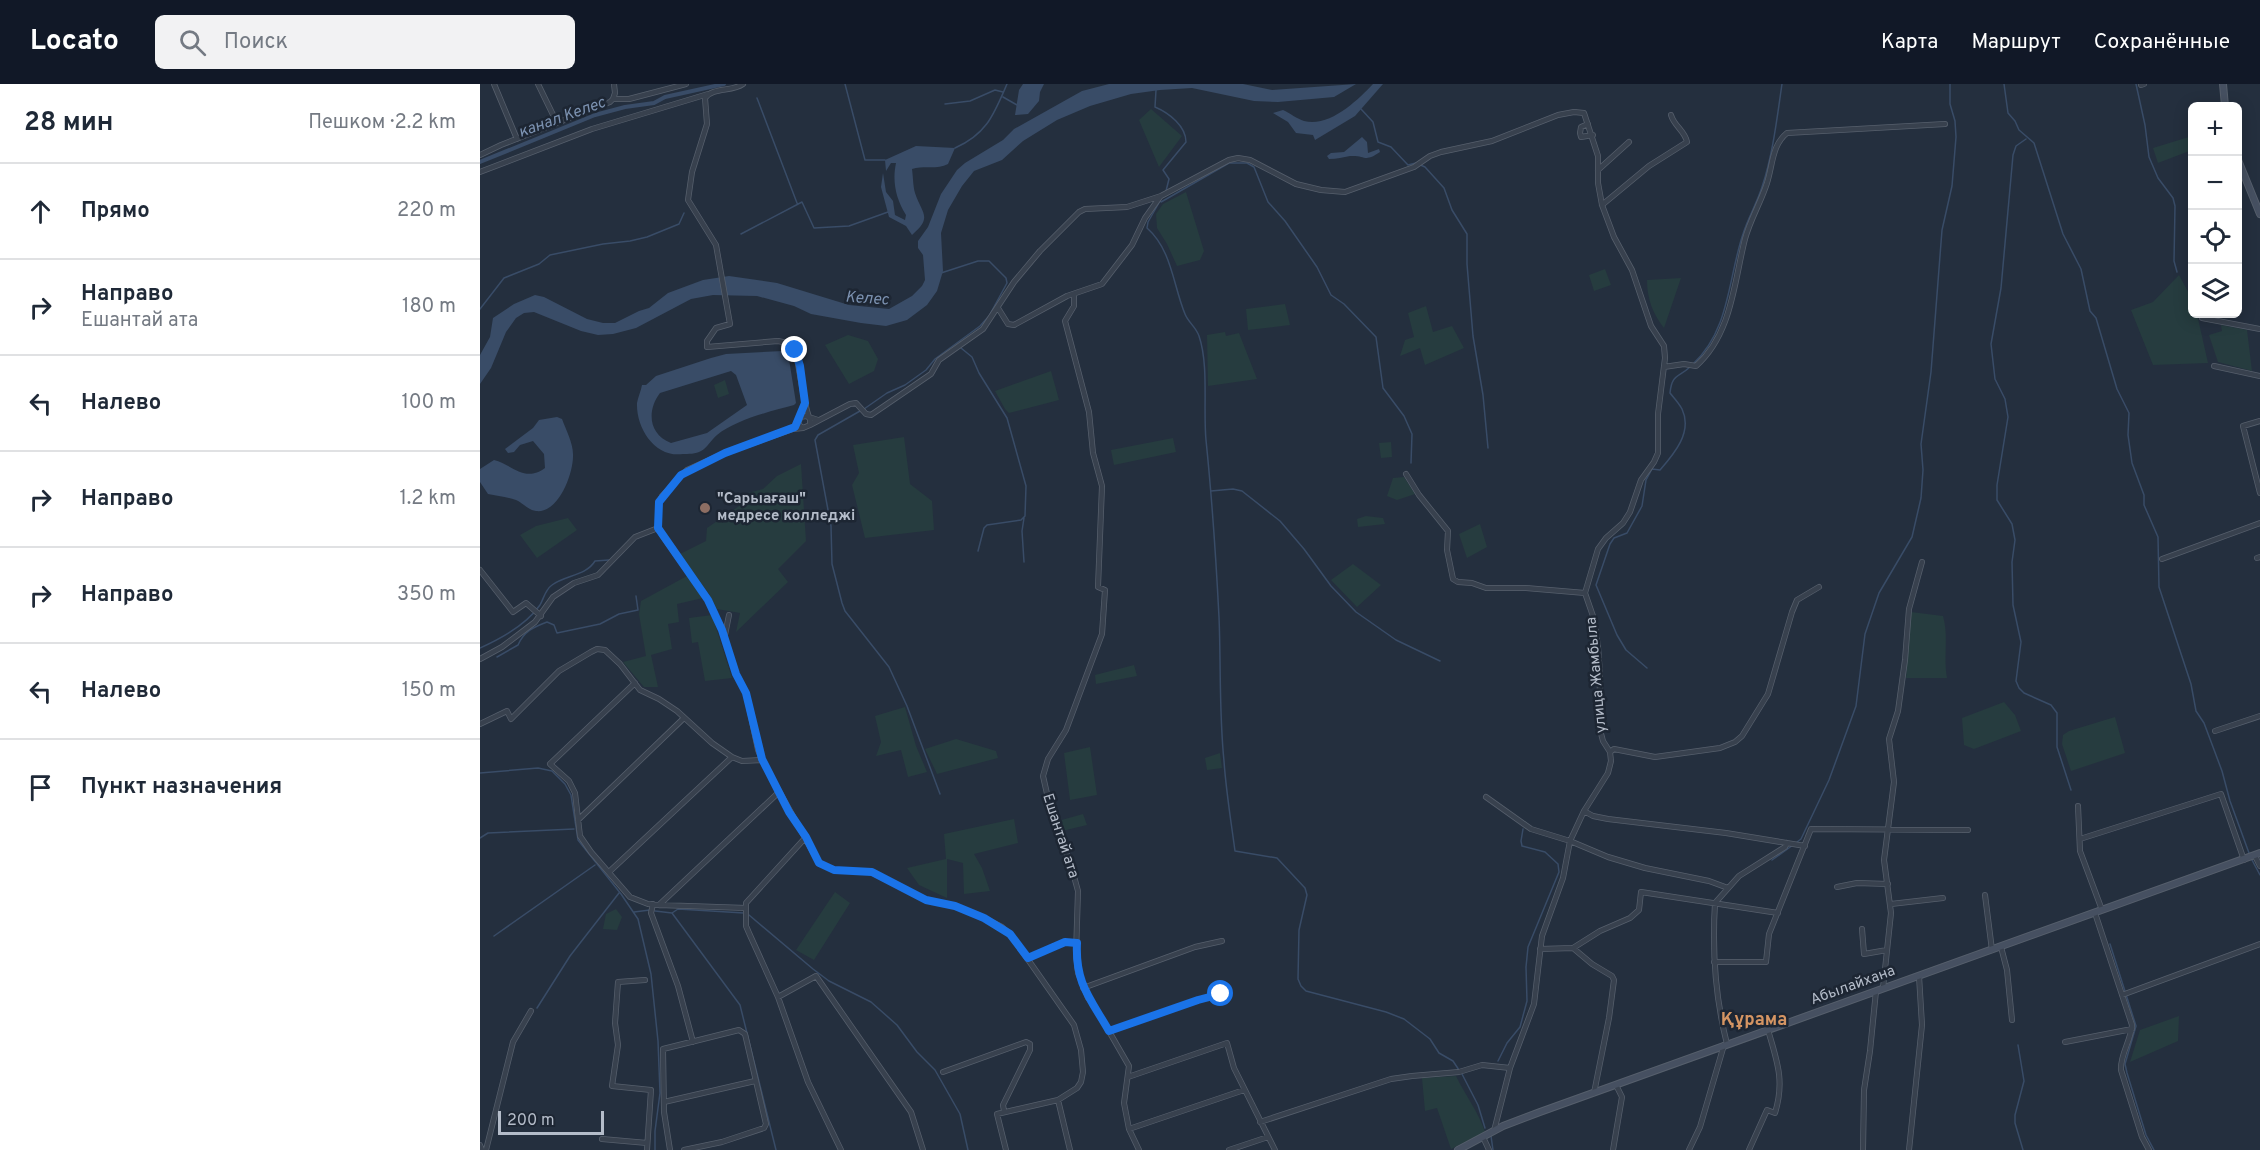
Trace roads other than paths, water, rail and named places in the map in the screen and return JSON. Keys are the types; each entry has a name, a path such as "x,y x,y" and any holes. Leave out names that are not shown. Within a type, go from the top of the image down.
{"main road":[{"path":"2223,84 2225,102"},
{"path":"2242,170 2260,214"},
{"name":"Абылайхана","path":"1458,1150 1494,1131 1725,1044 2252,857"}],"street":[{"path":"494,84 517,139"},
{"path":"538,84 557,123"},
{"path":"480,155 610,102 615,93 614,84"},
{"path":"613,99 629,99 686,84"},
{"path":"480,172 592,129 708,94 736,88 743,84"},
{"path":"708,94 704,99 706,128 692,172 687,197 690,206 713,239 721,267 730,324 716,328 707,341 707,347 770,342 793,344 800,366 810,425"},
{"path":"1006,1150 997,1114 1058,1100 1077,1088 1081,1082 1083,1072 1081,1050 1074,1025 1010,934 984,918 955,906 920,897 872,872 834,870 819,863 762,759 746,693 736,674 708,600 658,528 659,502 681,475 725,453 793,429 803,428 850,404 856,404 866,414 872,415 931,374 939,360 983,329 1014,282 1040,251 1079,212 1093,207 1127,207 1161,196 1229,160 1238,158 1250,160 1296,184 1321,190 1345,192 1414,167 1430,156 1441,152 1492,141 1558,115 1584,113 1598,156 1598,183 1602,205 1614,237 1632,270 1651,326 1664,346 1664,367 1658,414 1658,453 1641,480 1628,516 1598,549 1585,593 1526,588 1486,588 1453,579 1447,550 1448,531 1419,495 1406,474"},
{"path":"1602,205 1649,166 1687,142 1686,137 1673,123 1671,115"},
{"path":"1588,124 1581,127 1581,137 1593,135"},
{"path":"1664,367 1684,364 1696,366 1719,335 1728,312 1746,236 1761,203 1778,141 1787,133 1945,124"},
{"path":"1598,170 1629,142"},
{"path":"998,308 1008,324 1014,325 1067,296 1102,284 1132,244 1145,218 1161,196"},
{"name":"Ешантай ата","path":"1074,295 1074,306 1065,321 1089,412 1093,453 1102,486 1098,587 1105,590 1104,622 1066,730 1047,759 1043,776 1050,807 1078,891 1078,973 1083,988 1129,1066 1124,1103 1129,1129 1139,1150"},
{"path":"2202,318 2260,329"},
{"path":"2214,366 2260,376"},
{"path":"793,429 805,403"},
{"path":"798,418 805,415 818,420"},
{"path":"798,418 799,426 803,428"},
{"path":"2260,421 2243,426 2260,492"},
{"path":"2162,559 2260,523"},
{"path":"480,658 502,647 541,616 553,597 574,583 598,575 636,537 658,528"},
{"path":"1863,1150 1864,1090 1887,950 1891,904 1884,860 1894,782 1889,739 1898,711 1909,609 1922,562"},
{"path":"480,570 513,612 526,603 541,616"},
{"path":"1610,752 1614,749 1655,757 1720,748 1735,742 1742,736 1768,694 1797,600 1819,587"},
{"name":"улица Жамбыла","path":"1494,1131 1510,1068 1534,1004 1542,936 1563,878 1570,841 1584,811 1608,773 1611,761 1610,752 1603,741 1599,726 1598,647 1594,619 1585,593"},
{"path":"724,638 729,615"},
{"path":"480,724 507,711 511,719 559,671 597,649 605,650 640,690 659,699 732,758 742,761 762,759"},
{"path":"635,683 550,764 569,781 575,793 580,836 630,897 659,905 746,908"},
{"path":"2215,731 2260,716"},
{"path":"578,820 684,718"},
{"path":"609,872 732,758"},
{"path":"659,905 779,792"},
{"path":"2080,838 2221,794 2252,857 2260,867"},
{"path":"1486,797 1504,808 1524,825 1645,868 1709,881 1728,888"},
{"path":"2078,806 2080,850 2132,1029 2121,1062 2121,1070 2142,1137 2149,1150"},
{"path":"1584,811 1593,816 1608,819 1726,833 1805,846"},
{"path":"1714,962 1766,962 1769,934 1811,829 1968,830"},
{"path":"806,837 746,903 746,926 778,997 808,1082 841,1150"},
{"path":"1689,1150 1700,1127 1725,1044 1718,1009 1714,962 1715,903 1739,876 1785,847 1787,843"},
{"path":"1838,887 1857,884 1888,884"},
{"path":"1540,949 1573,948 1600,931 1630,918 1639,910 1641,892 1778,913"},
{"path":"1985,895 1992,950"},
{"path":"1891,904 1943,898"},
{"path":"653,904 651,914 678,986 693,1042"},
{"path":"1862,929 1864,954 1887,950"},
{"path":"1083,988 1196,947 1222,941"},
{"path":"1028,958 1065,942 1077,943"},
{"path":"2122,995 2260,944"},
{"path":"2001,947 2007,970 2012,1020"},
{"path":"1573,948 1592,964 1612,976 1614,980 1594,1093"},
{"path":"778,997 816,976 911,1112 923,1150"},
{"path":"1909,1150 1922,1025 1919,976"},
{"path":"645,980 618,982 615,1023 618,1045 612,1086 651,1090 647,1150"},
{"path":"1109,1031 1221,994"},
{"path":"484,1150 513,1042 531,1011"},
{"path":"2065,1042 2132,1029"},
{"path":"670,1150 664,1112 663,1049 739,1030 745,1034 766,1124 764,1128 722,1142 684,1150"},
{"path":"1749,1150 1767,1110 1775,1113 1780,1097 1779,1065 1768,1030"},
{"path":"943,1072 1026,1042 1030,1044 1030,1050 1003,1105 1004,1111"},
{"path":"1128,1077 1227,1043 1234,1068 1275,1150"},
{"path":"1260,1122 1391,1079 1459,1072 1482,1065 1510,1068"},
{"path":"664,1102 755,1081"},
{"path":"1613,1150 1622,1097 1616,1085"},
{"path":"1129,1129 1244,1090"},
{"path":"1058,1100 1070,1150"},
{"path":"1229,1150 1268,1137"},
{"path":"1483,1137 1490,1150"},
{"path":"602,1138 647,1143"},
{"path":"722,1142 723,1150"},
{"path":"480,1145 484,1150"}],"water":[{"path":"1023,84 1044,84 1039,101 1028,114 1015,115 1019,90"},
{"name":"Келес","path":"1109,84 1243,84 1272,90 1356,84 1334,97 1278,102 1254,101 1192,88 1160,90 1131,94 1090,106 1057,120 1023,141 1002,160 974,171 962,186 948,210 941,233 943,271 937,291 927,305 907,320 886,326 861,323 811,314 794,306 757,296 713,295 691,299 636,328 613,334 598,335 581,331 534,312 524,313 516,318 506,332 491,368 480,384 480,355 490,337 493,318 514,304 535,295 544,297 587,319 615,323 649,308 668,293 703,280 729,276 777,283 849,305 889,309 912,296 925,280 923,255 918,248 918,241 928,227 941,194 957,170 1003,140 1014,129 1082,91"},
{"path":"1373,84 1383,84 1355,116 1315,140 1313,135 1296,133 1288,122 1273,113 1283,110 1304,121 1323,120 1342,111"},
{"path":"1362,137 1367,142 1368,153 1379,149 1380,152 1368,158 1350,156 1329,159 1327,156 1331,153 1344,152"},
{"path":"916,146 955,148 948,164 940,167 912,169 914,190 924,219 912,235 906,226 889,217 881,187 883,173 886,192 893,201 895,215 905,220 906,215 896,190 894,177 896,163 891,163 886,171 885,160"},
{"path":"783,351 788,353 796,403 733,425 717,435 697,453 673,454 656,446 649,439 640,422 637,403 642,385 646,385 656,376 726,354","holes":["731,371 736,375 747,405 707,433 671,443 658,434 654,428 652,414 660,393"]},
{"path":"557,417 562,419 571,441 573,462 564,490 552,506 536,511 516,500 488,494 480,482 480,469 494,460 519,472 531,474 545,468 544,454 533,441 520,445 514,452 508,453 505,449 533,428 539,420"}],"waterway":[{"name":"канал Келес","path":"480,162 595,115 625,107 654,103 665,97 724,84"},
{"path":"845,84 865,160 885,160"},
{"path":"955,148 982,130 993,114 1007,84"},
{"path":"1693,364 1714,336 1721,320 1743,234 1766,174 1782,84"},
{"path":"1797,842 1801,839 1829,780 1856,706 1865,634 1879,593 1912,537 1921,498 1923,470 1921,444 1931,372 1942,230 1952,186 1956,137 1955,121 1950,104 1950,84"},
{"path":"2004,84 2008,113 2019,130 2034,143 2063,234 2081,269 2090,311 2096,318 2117,389 2129,413 2128,435 2132,463 2144,495 2144,505 2158,537 2159,587 2191,684 2196,711 2204,723 2222,771 2249,853"},
{"path":"2136,84 2149,157 2158,178 2173,198 2175,206 2174,261 2177,272"},
{"path":"945,104 970,101 995,90 1003,92"},
{"path":"1156,90 1155,107 1180,125 1186,142 1163,170 1169,179 1166,191"},
{"path":"1003,97 1017,105"},
{"path":"757,98 797,203"},
{"path":"1361,109 1373,122 1378,142 1391,147 1408,165 1416,163 1425,167 1444,188 1452,210 1467,234 1473,336 1483,395 1488,448"},
{"path":"2026,139 2016,146 2013,155 2001,288 1991,344 1995,379 2005,399 2008,417 1997,485 1997,500 2012,524 2015,540 2012,562 2013,605 2021,642 2016,681 2024,693 2051,705 2057,713 2057,747 2071,790"},
{"path":"1161,202 1229,163 1247,163 1254,167 1268,202 1285,221 1317,267 1331,295 1344,304 1376,337 1383,388 1404,416 1412,434 1411,463"},
{"path":"1160,201 1147,228 1167,257 1185,314 1199,336 1204,360 1205,428 1219,617 1222,743 1235,851 1277,858 1305,888 1307,895 1299,930 1298,979 1306,991 1404,1019 1430,1039 1439,1053 1453,1061 1459,1070"},
{"path":"741,234 802,202 814,228 849,226 888,212"},
{"path":"480,309 504,278 539,264 550,255 647,237 679,224 684,213"},
{"path":"864,409 926,370 935,359 980,326 989,316 1007,283 1006,278 989,261 978,261 941,273"},
{"path":"961,348 972,357 979,373 1007,418 1026,486 1025,516 1021,520 987,525 984,528 978,551"},
{"path":"1647,668 1626,650 1617,635 1596,585 1610,544 1614,538 1627,533 1642,506 1646,480 1652,469 1660,470 1671,457 1684,434 1685,418 1681,407 1670,393 1674,379 1690,367"},
{"path":"860,411 818,435 815,440 831,526 832,564 845,611 889,667 907,706 940,794"},
{"path":"1211,491 1233,489 1242,491 1280,521 1331,586 1356,612 1396,640 1440,661"},
{"path":"1024,518 1022,531 1024,562"},
{"path":"480,648 521,625 535,612 552,585 581,573 595,561 609,560"},
{"path":"497,657 518,645 530,630 547,622 554,625 557,633 600,624 619,614 638,610 636,596"},
{"path":"480,773 538,768 552,771 565,784 571,795 578,840 638,919 651,974 658,1041 660,1093 655,1150"},
{"path":"480,838 488,833 574,829"},
{"path":"1498,1061 1507,1043 1520,1027 1527,1001 1528,947 1559,872 1558,864 1545,852 1522,846 1523,829"},
{"path":"1772,860 1793,845"},
{"path":"2252,860 2260,875"},
{"path":"494,936 595,865"},
{"path":"537,1008 570,956 619,893"},
{"path":"672,913 678,909 744,913"},
{"path":"634,912 650,910"},
{"path":"655,911 672,913 740,1005 776,1150"},
{"path":"749,915 829,981 871,1002 897,1025 917,1052 935,1070 960,1114 968,1150"},
{"path":"2110,944 2136,1026 2125,1064 2146,1135 2154,1150"},
{"path":"2018,1045 2024,1081 2015,1123 2023,1150"},
{"path":"1462,1074 1478,1105 1485,1128"},
{"path":"1491,1136 1493,1150"}],"place":[{"name":"\"Сарыағаш\" медресе колледжі","path":"705,508"}],"district":[{"name":"Құрама","path":"1754,1020"}]}
